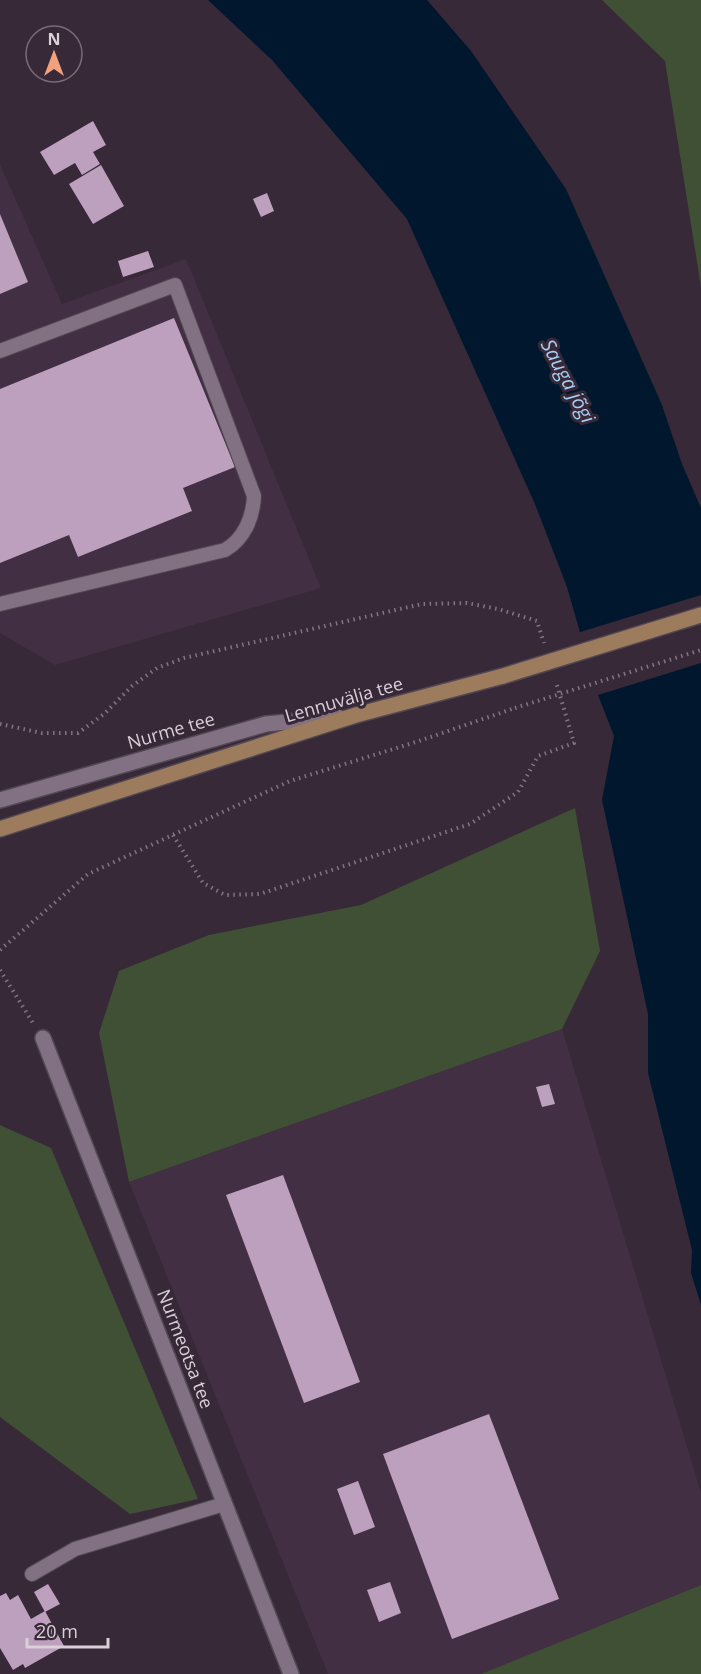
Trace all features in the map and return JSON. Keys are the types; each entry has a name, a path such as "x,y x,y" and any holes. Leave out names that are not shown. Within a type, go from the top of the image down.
{"main road":[{"name":"Lennuvälja tee","path":"0,829 356,715 503,676 701,615"}],"street":[{"name":"Nurme tee","path":"0,800 266,724 356,715"},
{"name":"Nurmeotsa tee","path":"43,1038 291,1674"}],"lane":[{"path":"0,351 175,285 254,496 254,504 247,526 242,535 225,550 0,604"},
{"path":"32,1574 75,1549 224,1504"}],"path":[{"path":"0,724 42,733 78,733 104,714 132,686 157,668 184,658 422,604 467,603 498,609 537,621 547,654"},
{"path":"0,950 88,874 290,781 701,650"},
{"path":"173,835 203,883 225,895 261,894 470,824 519,792 538,756 574,743 554,676"},
{"path":"0,970 43,1038"}],"shaded area":[{"path":"0,164 62,304 186,259 321,588 55,665 0,633"},
{"path":"562,1029 701,1493 701,1585 481,1674 328,1674 129,1182"}],"green space":[{"path":"602,0 701,0 701,287 665,61"},
{"path":"575,808 600,951 562,1029 129,1182 99,1033 119,971 209,935 361,905"},
{"path":"0,1125 51,1148 198,1499 130,1514 0,1417"},
{"path":"701,1585 701,1674 481,1674"}],"water":[{"name":"Sauga jõgi","path":"208,0 427,0 471,51 566,189 662,405 682,464 701,508 701,1305 691,1273 692,1250 648,1073 648,1014 602,800 614,736 598,695 567,587 535,504 407,219 272,60"}],"pier":[{"path":"701,595 701,663 595,696 577,633"}],"building":[{"path":"93,121 106,145 93,152 100,164 82,175 75,163 54,175 40,152"},
{"path":"101,165 124,206 93,224 69,184"},
{"path":"267,193 274,211 261,217 253,199"},
{"path":"0,214 28,282 0,294"},
{"path":"148,251 154,267 123,277 118,261"},
{"path":"174,318 235,467 183,488 192,511 78,557 69,535 0,563 0,389"},
{"path":"549,1084 555,1104 542,1107 536,1087"},
{"path":"283,1175 360,1382 304,1403 226,1195"},
{"path":"489,1414 559,1599 452,1639 383,1454"},
{"path":"358,1481 375,1527 354,1535 337,1489"},
{"path":"390,1582 401,1613 379,1622 367,1590"},
{"path":"48,1584 60,1604 45,1612 34,1592"},
{"path":"6,1593 10,1600 18,1595 31,1619 45,1611 64,1646 25,1668 23,1664 13,1670 0,1648 0,1596"}]}
